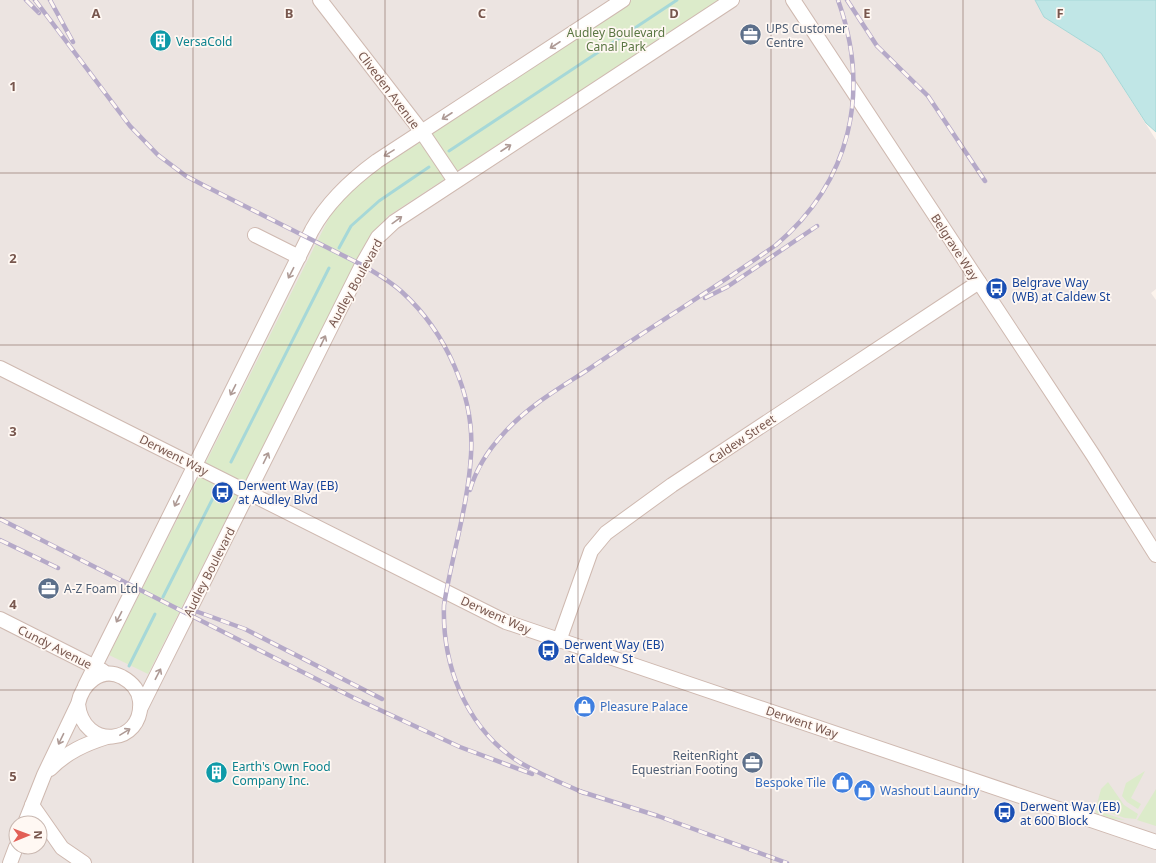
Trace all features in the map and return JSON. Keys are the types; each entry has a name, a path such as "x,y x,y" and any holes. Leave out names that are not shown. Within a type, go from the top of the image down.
{"street":[{"name":"Cliveden Avenue","path":"320,0 422,132 455,182"},
{"path":"28,815 44,775 78,704 80,695 316,223 342,189 377,161 623,0"},
{"name":"Audley Boulevard","path":"140,709 335,318 378,237 394,222 732,0"},
{"name":"Belgrave Way","path":"793,0 1093,455 1156,555"},
{"path":"255,235 299,257"},
{"name":"Caldew Street","path":"559,641 591,551 606,533 672,485 979,282"},
{"name":"Derwent Way","path":"0,368 506,622 1156,842"},
{"name":"Cundy Avenue","path":"0,619 111,674"},
{"path":"44,775 60,759 82,745 107,737 117,736 126,732 136,721 140,709 140,698 136,688 129,681 120,676 111,674 101,675 92,679 85,686"},
{"path":"78,704 79,714 89,730 98,735 107,737"},
{"path":"32,805 62,848 84,863"}],"shaded area":[{"path":"0,0 1035,0 1044,17 1101,53 1156,140 1156,289 1151,293 1156,300 1156,863 0,863"}],"green space":[{"name":"Audley Boulevard Canal Park","path":"632,0 719,0 388,216 366,242 148,674 109,655 332,212 355,186 386,162"},
{"path":"1145,771 1131,798 1141,804 1138,809 1127,802 1122,796 1126,783"},
{"path":"1108,782 1124,805 1138,814 1136,819 1125,818 1096,808 1101,789"},
{"path":"1156,789 1156,826 1137,820"},
{"path":"1095,810 1125,820 1113,819 1096,813"}],"water":[{"path":"1035,0 1156,0 1156,132 1146,123 1101,53 1044,17"}],"waterway":[{"path":"449,151 677,0"},
{"path":"339,248 351,226 379,201 429,167"},
{"path":"231,462 329,268"},
{"path":"163,597 214,496"},
{"path":"129,666 155,614"}],"railway":[{"path":"26,0 39,13"},
{"path":"35,0 130,126 158,155 186,176 378,274 402,292 418,308 432,326 444,346 463,388 471,433 471,455 467,493 444,605 444,627 452,670 459,690 469,710 496,744 513,758 530,768 584,793"},
{"path":"50,0 73,42"},
{"path":"470,490 476,474 489,452 504,433 523,414 556,390 753,261 776,245 802,220 822,193 837,164 848,133 853,101 853,68 848,34 838,0"},
{"path":"847,0 877,46 928,96 985,181"},
{"path":"705,298 727,287 817,226"},
{"path":"0,519 352,697 460,747 532,774"},
{"path":"0,540 58,568"},
{"path":"187,608 245,629 382,699"},
{"path":"579,791 658,816 787,863"}],"place":[{"name":"UPS Customer Centre","path":"750,35"},
{"name":"VersaCold","path":"160,41"},
{"name":"Belgrave Way (WB) at Caldew St","path":"996,289"},
{"name":"Derwent Way (EB) at Audley Blvd","path":"222,492"},
{"name":"A-Z Foam Ltd","path":"49,588"},
{"name":"Derwent Way (EB) at Caldew St","path":"548,651"},
{"name":"Pleasure Palace","path":"585,706"},
{"name":"ReitenRight Equestrian Footing","path":"753,762"},
{"name":"Earth's Own Food Company Inc.","path":"217,773"},
{"name":"Bespoke Tile","path":"842,782"},
{"name":"Washout Laundry","path":"864,790"},
{"name":"Derwent Way (EB) at 600 Block","path":"1004,813"}]}
